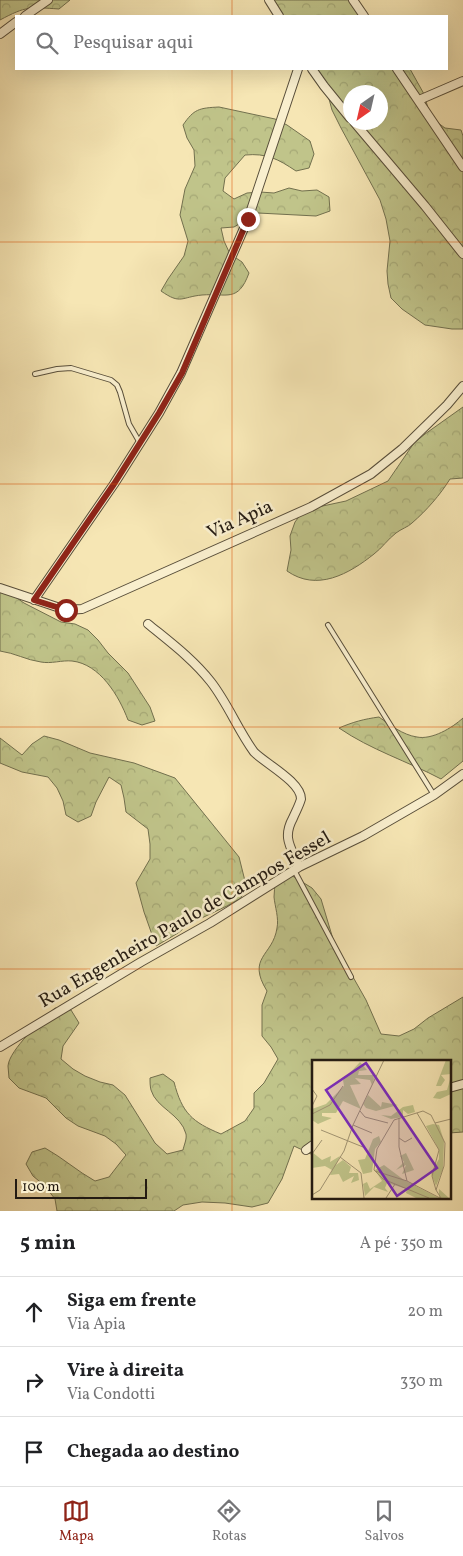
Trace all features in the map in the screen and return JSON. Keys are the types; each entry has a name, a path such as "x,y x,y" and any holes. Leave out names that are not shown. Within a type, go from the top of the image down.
{"street":[{"path":"26,15 48,0"},
{"path":"270,0 278,15"},
{"path":"354,0 363,15"},
{"path":"0,34 15,23"},
{"path":"34,600 114,484 182,373 244,228 298,70"},
{"path":"313,70 343,109"},
{"path":"399,70 463,167"},
{"path":"419,100 463,81"},
{"path":"361,130 463,254"},
{"name":"Via Apia","path":"0,588 66,610 82,609 311,507 370,474 402,449 448,405 463,386"},
{"path":"148,624 185,654 200,669 212,684 254,752 291,781 298,789 301,799 288,827 287,834 287,840 297,868"},
{"name":"Rua Engenheiro Paulo de Campos Fessel","path":"0,1047 141,962 210,923 297,868 363,836 434,795 463,774"},
{"path":"450,1088 463,1084"}],"lane":[{"path":"35,374 71,368 111,380 120,392 129,424 140,443"},
{"path":"328,626 434,795"},
{"path":"297,868 351,977"}],"green space":[{"path":"0,0 70,0 59,9 28,8 0,20"},
{"path":"273,0 351,0 366,15 281,15"},
{"path":"314,70 411,70 424,94 434,120 445,128 461,130 463,136 463,329 425,325 402,309 391,298 387,271 390,241 386,219 380,200 332,110 326,88"},
{"path":"219,107 275,119 310,141 314,154 309,168 296,171 284,163 266,156 245,155 225,178 223,191 234,199 247,193 274,193 289,188 302,191 317,190 329,197 330,211 316,216 258,213 234,227 221,228 230,254 242,262 249,273 241,289 236,293 225,295 202,295 177,299 161,291 184,256 188,241 180,215 185,189 195,166 194,150 187,138 183,125 198,110"},
{"path":"463,407 463,478 450,479 433,502 409,526 396,533 377,552 343,574 321,580 310,580 298,577 287,571 291,550 290,536 295,522 304,510 346,501 388,481 414,443"},
{"path":"0,586 24,603 61,622 75,624 88,630 128,673 150,707 155,721 142,725 128,720 114,692 107,683 100,675 82,663 72,661 41,662 0,651"},
{"path":"379,717 402,732 412,736 423,737 429,737 442,732 463,718 463,761 441,779 364,743 339,728"},
{"path":"44,736 90,753 134,763 175,778 239,857 246,885 241,898 189,924 156,946 136,883 150,859 148,829 126,812 121,785 109,777 91,816 78,822 66,815 63,801 57,788 48,777 22,772 0,763 0,738 22,755 32,744"},
{"path":"286,872 312,888 321,899 333,939 366,1000 381,1034 399,1036 414,1029 428,1018 463,997 463,1132 450,1133 450,1060 312,1060 312,1155 294,1146 282,1179 268,1203 252,1207 202,1202 183,1205 174,1211 57,1211 55,1199 45,1186 33,1176 26,1164 32,1152 45,1148 95,1181 109,1177 126,1155 105,1136 78,1126 66,1118 46,1098 19,1088 9,1078 8,1066 14,1052 27,1035 55,1008 71,1010 79,1023 63,1046 61,1059 85,1076 113,1085 125,1095 155,1143 167,1154 183,1150 186,1134 179,1121 154,1096 150,1078 163,1074 174,1082 185,1109 195,1120 211,1130 221,1134 245,1121 254,1108 254,1093 264,1083 278,1059 262,1036 262,1005 267,991 259,971 260,964 275,937 277,928 274,897 275,882"}],"route":[{"path":"66,610 34,600 114,484 182,373 248,219"}]}
